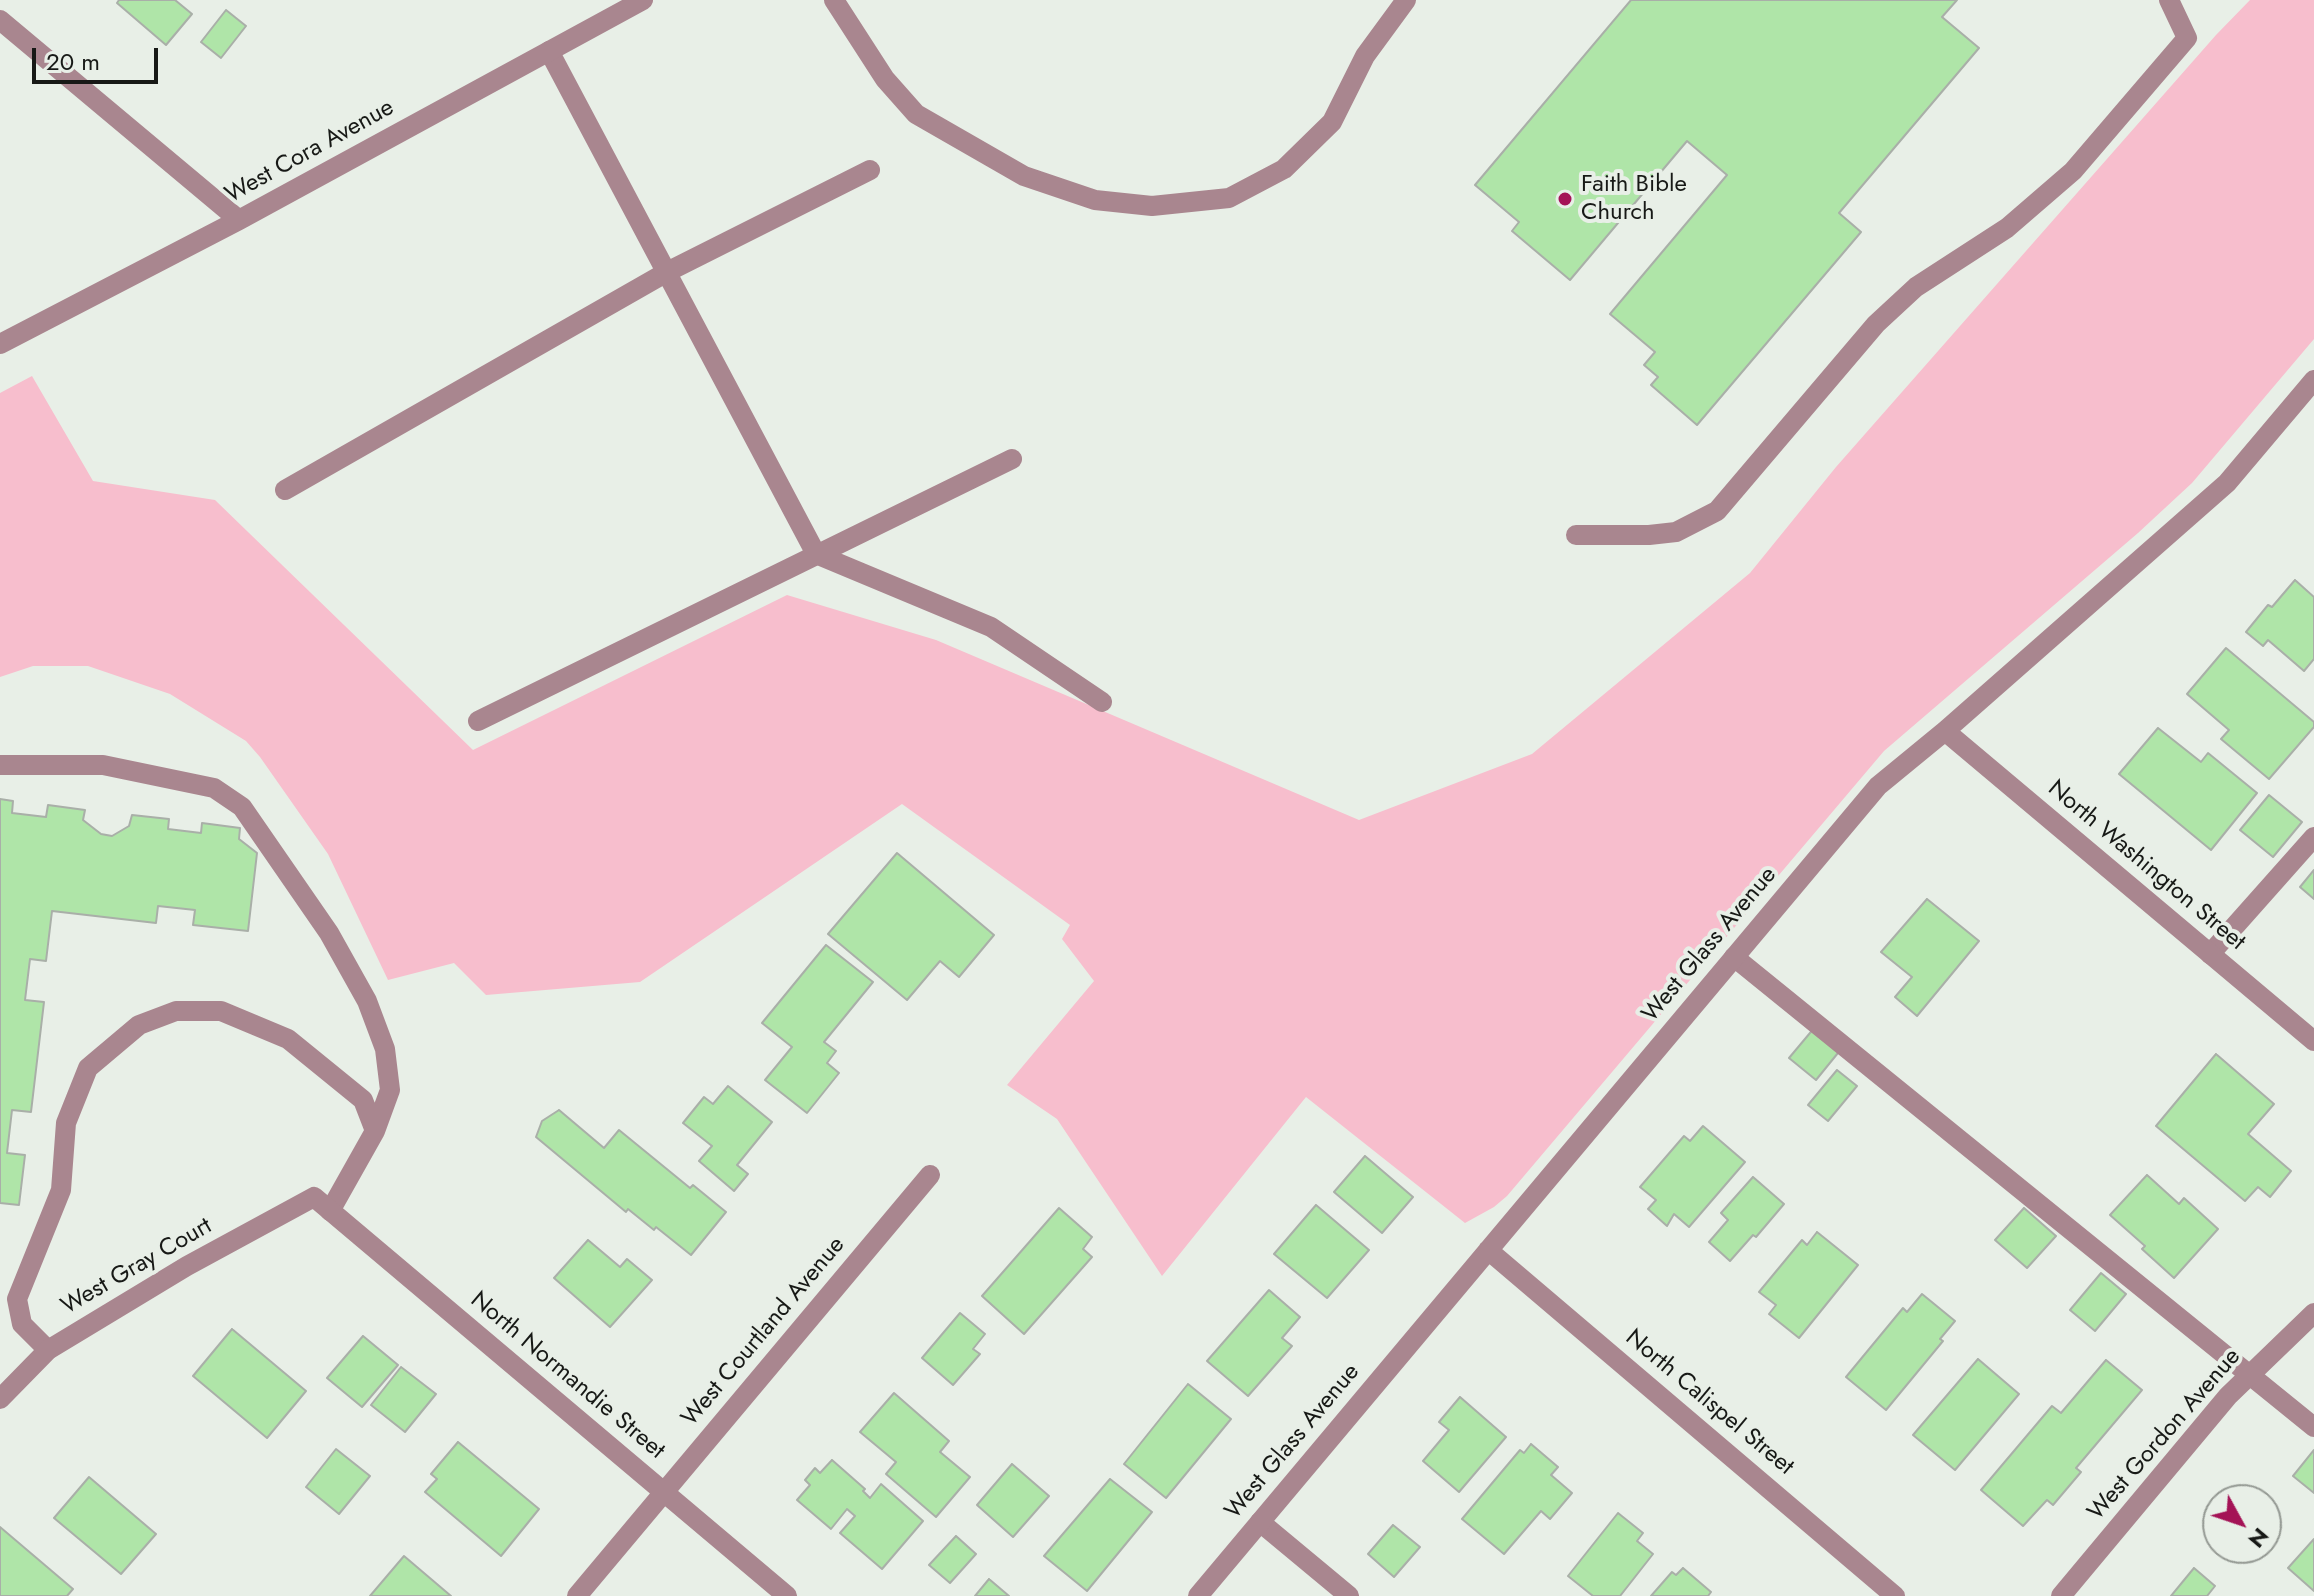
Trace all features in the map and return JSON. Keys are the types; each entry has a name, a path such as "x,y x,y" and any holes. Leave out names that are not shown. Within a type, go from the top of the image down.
{"street":[{"name":"West Cora Avenue","path":"0,344 239,220 643,0"},
{"path":"834,0 885,79 916,114 1024,176 1095,200 1152,206 1229,198 1284,169 1332,122 1365,56 1406,0"},
{"path":"1576,535 1676,532 1717,511 1876,324 1916,287 2007,228 2073,171 2187,38 2169,0"},
{"path":"0,20 239,220"},
{"path":"549,51 816,554 991,627 1102,702"},
{"path":"285,490 667,272 870,170"},
{"name":"West Glass Avenue","path":"1198,1596 1878,786 2227,483 2314,380"},
{"path":"478,721 1012,459"},
{"name":"North Washington Street","path":"1945,731 2314,1041"},
{"path":"0,765 103,765 214,788 242,807 329,933 367,1001 385,1049 390,1090 375,1131 330,1211"},
{"path":"2210,954 2314,837"},
{"path":"1734,957 2314,1427"},
{"path":"48,1350 22,1324 8,1297 61,1190 66,1123 88,1068 139,1025 176,1011 221,1011 288,1039 363,1100 375,1131"},
{"name":"West Courtland Avenue","path":"577,1596 930,1175"},
{"name":"North Normandie Street","path":"314,1197 787,1596"},
{"name":"West Gray Court","path":"0,1399 48,1350 187,1266 314,1197"},
{"name":"North Calispel Street","path":"1488,1250 1895,1596"},
{"name":"West Gordon Avenue","path":"2061,1596 2228,1396 2314,1313"},
{"path":"1260,1522 1349,1596"}],"shaded area":[{"path":"2250,0 2314,0 2314,339 2192,483 1884,751 1507,1196 1465,1223 1306,1097 1162,1276 1057,1119 1007,1085 1094,981 1062,939 1070,925 902,804 640,982 486,995 454,963 388,980 328,854 246,741 170,694 88,666 33,666 0,677 0,393 32,376 93,481 215,500 473,750 787,595 936,640 1359,820 1532,754 1750,573 1836,467"}],"building":[{"path":"119,0 175,0 192,14 166,45 117,3"},
{"name":"Faith Bible Church","path":"1631,0 1957,0 1942,17 1979,48 1839,213 1861,232 1697,425 1651,385 1658,377 1644,365 1655,352 1610,314 1727,175 1687,141 1570,280 1512,231 1519,222 1475,185"},
{"path":"226,10 246,26 221,58 201,42"},
{"path":"2295,580 2314,597 2314,659 2304,671 2268,640 2263,646 2246,632 2268,605 2272,607"},
{"path":"2226,648 2314,722 2314,727 2269,779 2221,739 2229,730 2187,694"},
{"path":"2158,728 2201,762 2208,753 2257,793 2211,850 2119,774"},
{"path":"2269,795 2302,822 2273,857 2240,830"},
{"path":"0,799 13,801 12,813 46,817 48,805 85,810 83,820 101,834 112,836 129,826 132,815 169,819 168,829 201,833 202,823 240,828 239,839 257,853 248,931 193,925 195,910 158,906 156,923 52,911 46,961 30,959 25,1000 44,1002 31,1112 12,1110 7,1153 25,1155 19,1205 0,1203"},
{"path":"897,853 994,935 959,977 940,961 907,1000 828,934"},
{"path":"2314,870 2314,899 2300,887"},
{"path":"1927,899 1979,941 1917,1016 1895,997 1912,977 1881,952"},
{"path":"826,945 873,982 824,1042 836,1051 827,1063 839,1073 807,1113 765,1080 792,1047 762,1023"},
{"path":"1815,1027 1842,1048 1816,1080 1789,1058"},
{"path":"2216,1054 2274,1104 2248,1134 2291,1171 2270,1197 2258,1187 2245,1201 2156,1126"},
{"path":"1837,1070 1857,1086 1828,1121 1808,1105"},
{"path":"728,1086 772,1122 737,1165 748,1174 734,1191 699,1161 712,1146 683,1123 704,1097 713,1104"},
{"path":"559,1110 604,1148 619,1130 690,1188 693,1185 726,1212 691,1255 656,1227 654,1230 628,1209 626,1212 536,1137 542,1121"},
{"path":"1703,1126 1745,1162 1689,1227 1674,1214 1667,1226 1648,1209 1656,1200 1640,1187 1684,1136 1690,1141"},
{"path":"1365,1156 1413,1197 1382,1233 1334,1192"},
{"path":"2147,1175 2179,1204 2184,1198 2218,1229 2174,1278 2142,1249 2145,1246 2110,1215"},
{"path":"1753,1177 1784,1204 1730,1261 1709,1242 1728,1220 1721,1213"},
{"path":"1316,1205 1369,1250 1327,1298 1274,1254"},
{"path":"1059,1208 1092,1237 1083,1249 1092,1257 1024,1334 982,1296"},
{"path":"2024,1208 2056,1236 2027,1268 1995,1240"},
{"path":"1817,1232 1858,1265 1799,1338 1769,1314 1776,1305 1759,1292 1802,1240 1807,1245"},
{"path":"588,1240 620,1267 627,1259 652,1280 610,1327 554,1278"},
{"path":"2101,1273 2126,1294 2095,1331 2070,1310"},
{"path":"1269,1290 1300,1317 1282,1338 1292,1346 1248,1396 1207,1361"},
{"path":"1922,1294 1955,1321 1940,1339 1943,1341 1886,1410 1846,1377 1903,1308 1907,1312"},
{"path":"960,1313 985,1334 973,1349 980,1354 953,1385 922,1358"},
{"path":"232,1329 306,1391 267,1438 193,1376"},
{"path":"363,1336 398,1365 362,1407 327,1378"},
{"path":"1978,1359 2019,1394 1955,1470 1913,1435"},
{"path":"2106,1360 2142,1390 2076,1468 2081,1472 2053,1505 2047,1500 2023,1526 1981,1490 2052,1406 2061,1413"},
{"path":"401,1367 436,1394 405,1432 371,1405"},
{"path":"1188,1384 1231,1419 1166,1498 1124,1464"},
{"path":"894,1393 949,1441 940,1452 970,1477 936,1517 886,1474 896,1462 860,1432"},
{"path":"1460,1397 1506,1437 1459,1492 1423,1461 1449,1430 1439,1422"},
{"path":"458,1442 539,1509 501,1556 425,1492 437,1479 431,1474"},
{"path":"1531,1444 1558,1467 1551,1475 1572,1493 1550,1519 1541,1511 1504,1554 1462,1519 1520,1450 1524,1453"},
{"path":"336,1449 370,1476 339,1514 306,1487"},
{"path":"2314,1450 2314,1493 2293,1476"},
{"path":"832,1460 865,1489 863,1491 870,1498 881,1484 923,1521 882,1569 840,1533 855,1516 847,1509 831,1529 797,1500 810,1485 805,1480 815,1468 820,1473"},
{"path":"1012,1464 1049,1496 1013,1537 977,1505"},
{"path":"89,1477 156,1534 121,1574 54,1518"},
{"path":"1110,1479 1152,1512 1087,1591 1044,1556"},
{"path":"1618,1513 1643,1533 1637,1541 1653,1554 1620,1596 1593,1596 1568,1576"},
{"path":"1393,1525 1420,1547 1394,1577 1368,1554"},
{"path":"0,1527 73,1589 67,1596 0,1596"},
{"path":"956,1536 976,1554 950,1583 929,1565"},
{"path":"2314,1539 2314,1591 2288,1568"},
{"path":"404,1556 451,1596 370,1596"},
{"path":"1683,1568 1711,1592 1708,1596 1651,1596 1672,1572 1676,1575"},
{"path":"2194,1568 2215,1586 2207,1596 2171,1596"},
{"path":"989,1579 1009,1596 975,1596"}],"place":[{"name":"Faith Bible Church","path":"1565,199"}]}
